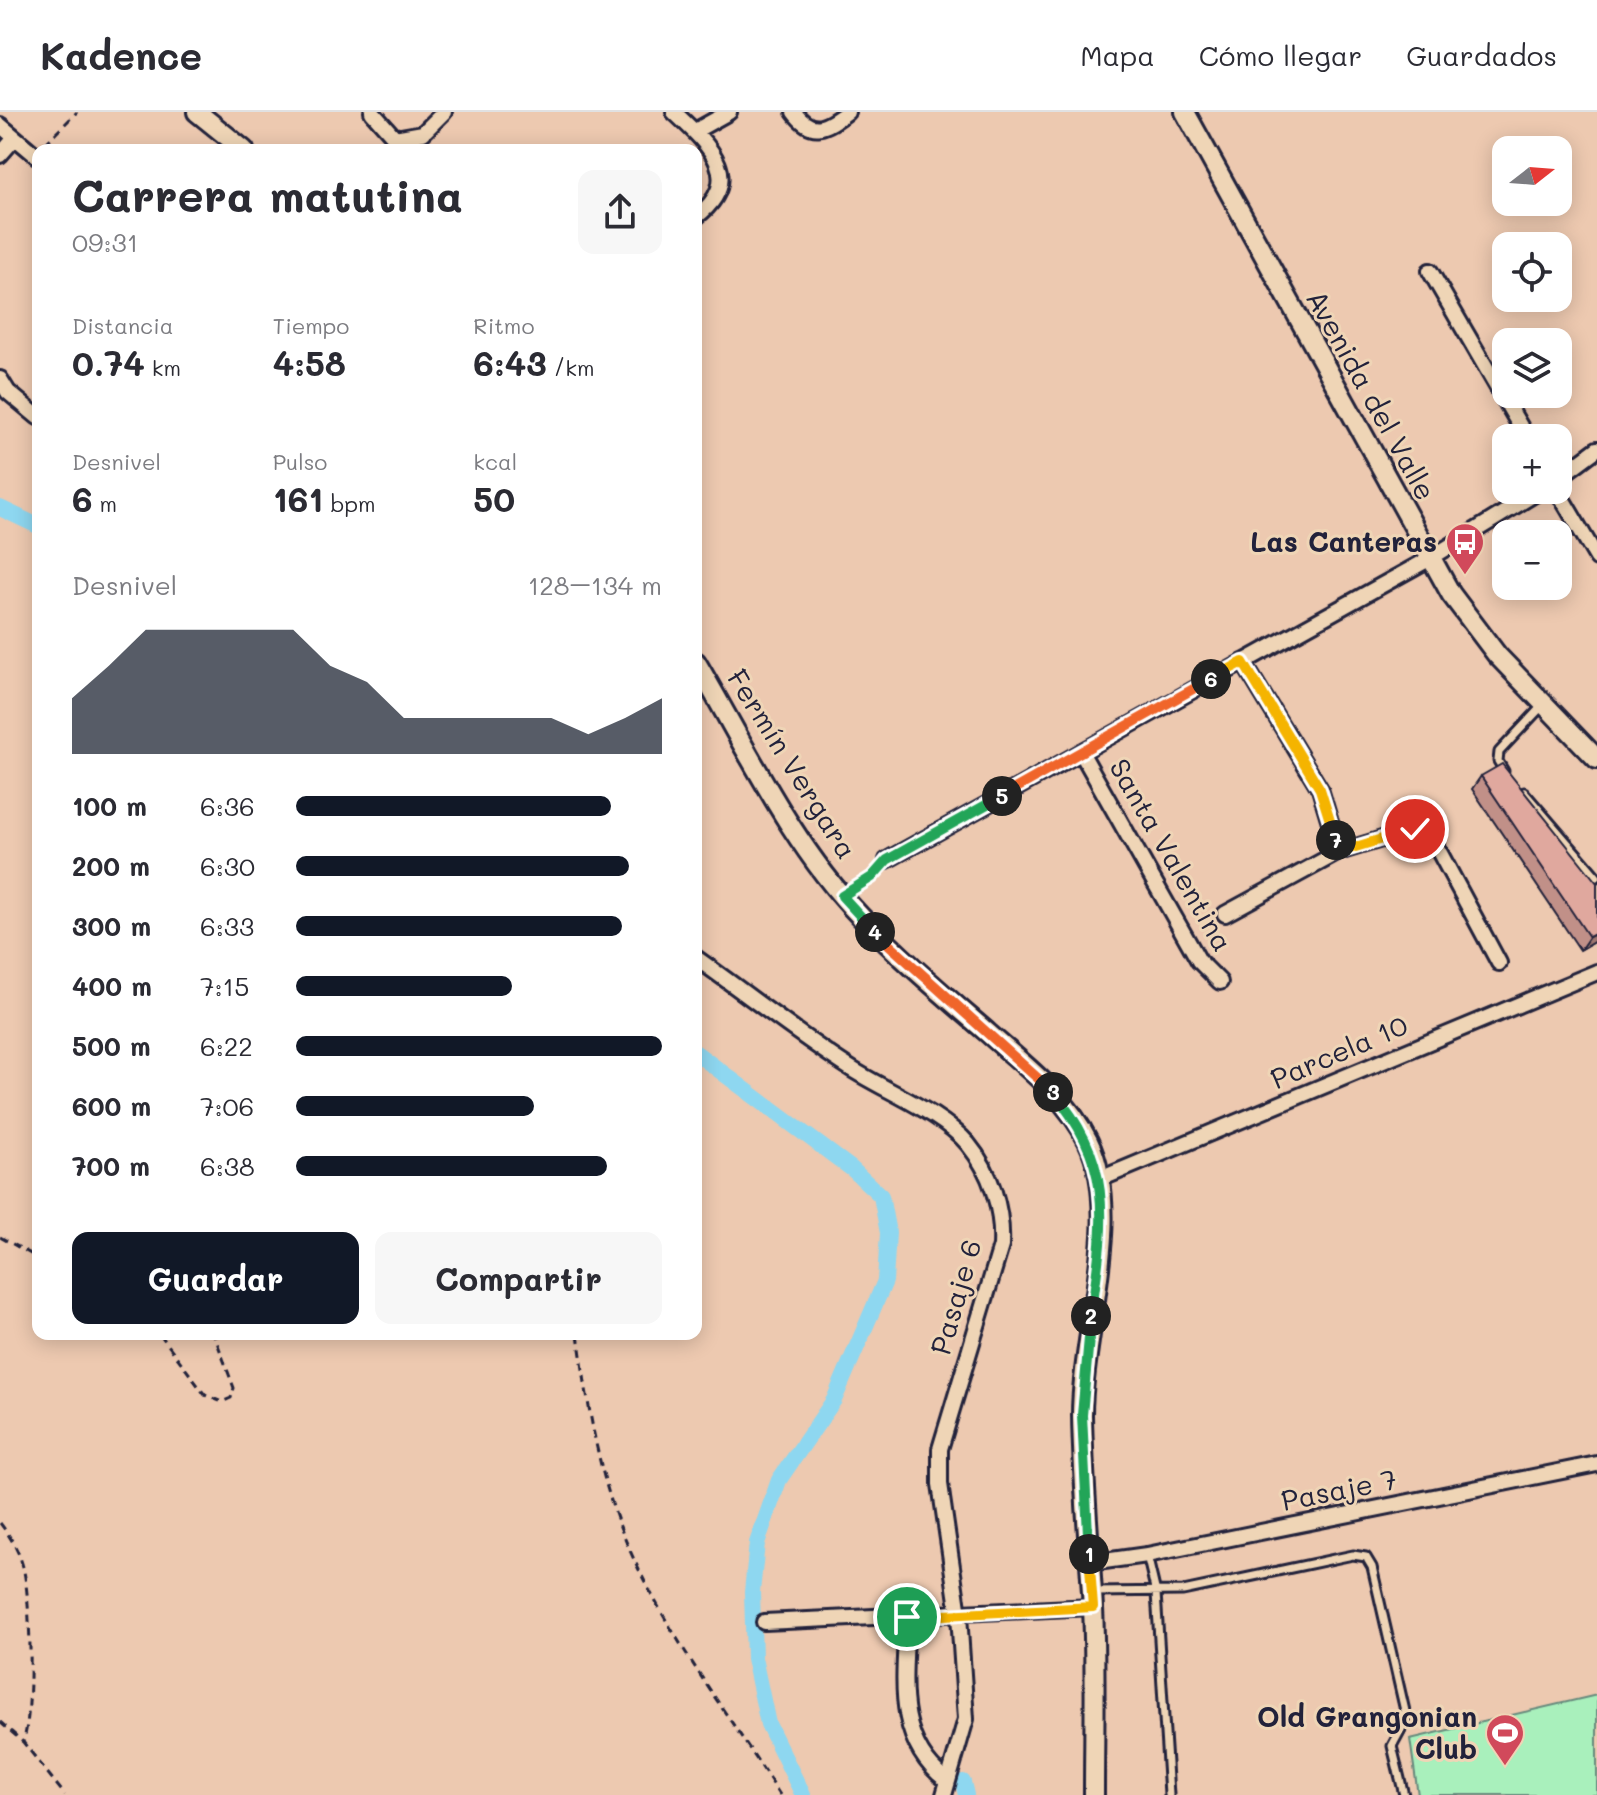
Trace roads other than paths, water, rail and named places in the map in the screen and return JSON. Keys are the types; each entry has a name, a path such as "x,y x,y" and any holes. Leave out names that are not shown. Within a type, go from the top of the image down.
{"street":[{"path":"197,112 237,144"},
{"path":"372,112 395,138 423,133 444,112"},
{"path":"674,112 716,157 723,179 716,197 702,211"},
{"path":"695,131 729,112"},
{"path":"794,112 809,128 819,129 847,112"},
{"name":"Avenida del Valle","path":"1185,112 1429,559 1497,655 1597,759"},
{"path":"0,125 32,152"},
{"path":"0,155 14,139"},
{"path":"1430,271 1519,424"},
{"path":"0,379 8,392 32,412"},
{"path":"1572,468 1597,449"},
{"path":"887,860 1429,559 1518,504"},
{"path":"1565,504 1597,558"},
{"path":"1243,662 1320,789 1339,852"},
{"name":"Fermín Vergara","path":"702,672 792,826 842,896 917,972 1052,1091 1088,1142 1100,1179 1103,1221 1085,1357 1082,1415 1092,1600 1094,1795"},
{"name":"Santa Valentina","path":"1081,752 1199,961 1220,982"},
{"path":"1225,914 1339,852 1404,830 1426,833 1434,842 1499,963"},
{"name":"Pasaje 6","path":"702,962 850,1068 952,1129 968,1144 993,1187 1002,1225 1001,1246 940,1449 940,1484 959,1615 966,1719 945,1788"},
{"name":"Parcela 10","path":"1100,1179 1597,972"},
{"name":"Pasaje 7","path":"1090,1563 1147,1555 1597,1464"},
{"path":"764,1622 959,1615 1092,1600"},
{"path":"907,1617 905,1702 909,1729 920,1754 945,1788"}],"lane":[{"path":"1511,778 1500,767 1499,752 1543,705"},
{"path":"1521,788 1597,877"},
{"path":"1147,1555 1156,1593 1169,1795"},
{"path":"1092,1600 1183,1591 1353,1555 1366,1557 1372,1567 1405,1711 1405,1722 1392,1746 1404,1795"}],"waterway":[{"path":"0,508 32,523"},
{"path":"702,1057 852,1169 881,1196 888,1233 885,1281 834,1400 779,1480 757,1543 752,1592 754,1658 768,1724 803,1795"},
{"path":"963,1782 966,1795"}],"place":[{"name":"Las Canteras","path":"1465,576"},
{"name":"Old Grangonian Club","path":"1505,1767"}]}
